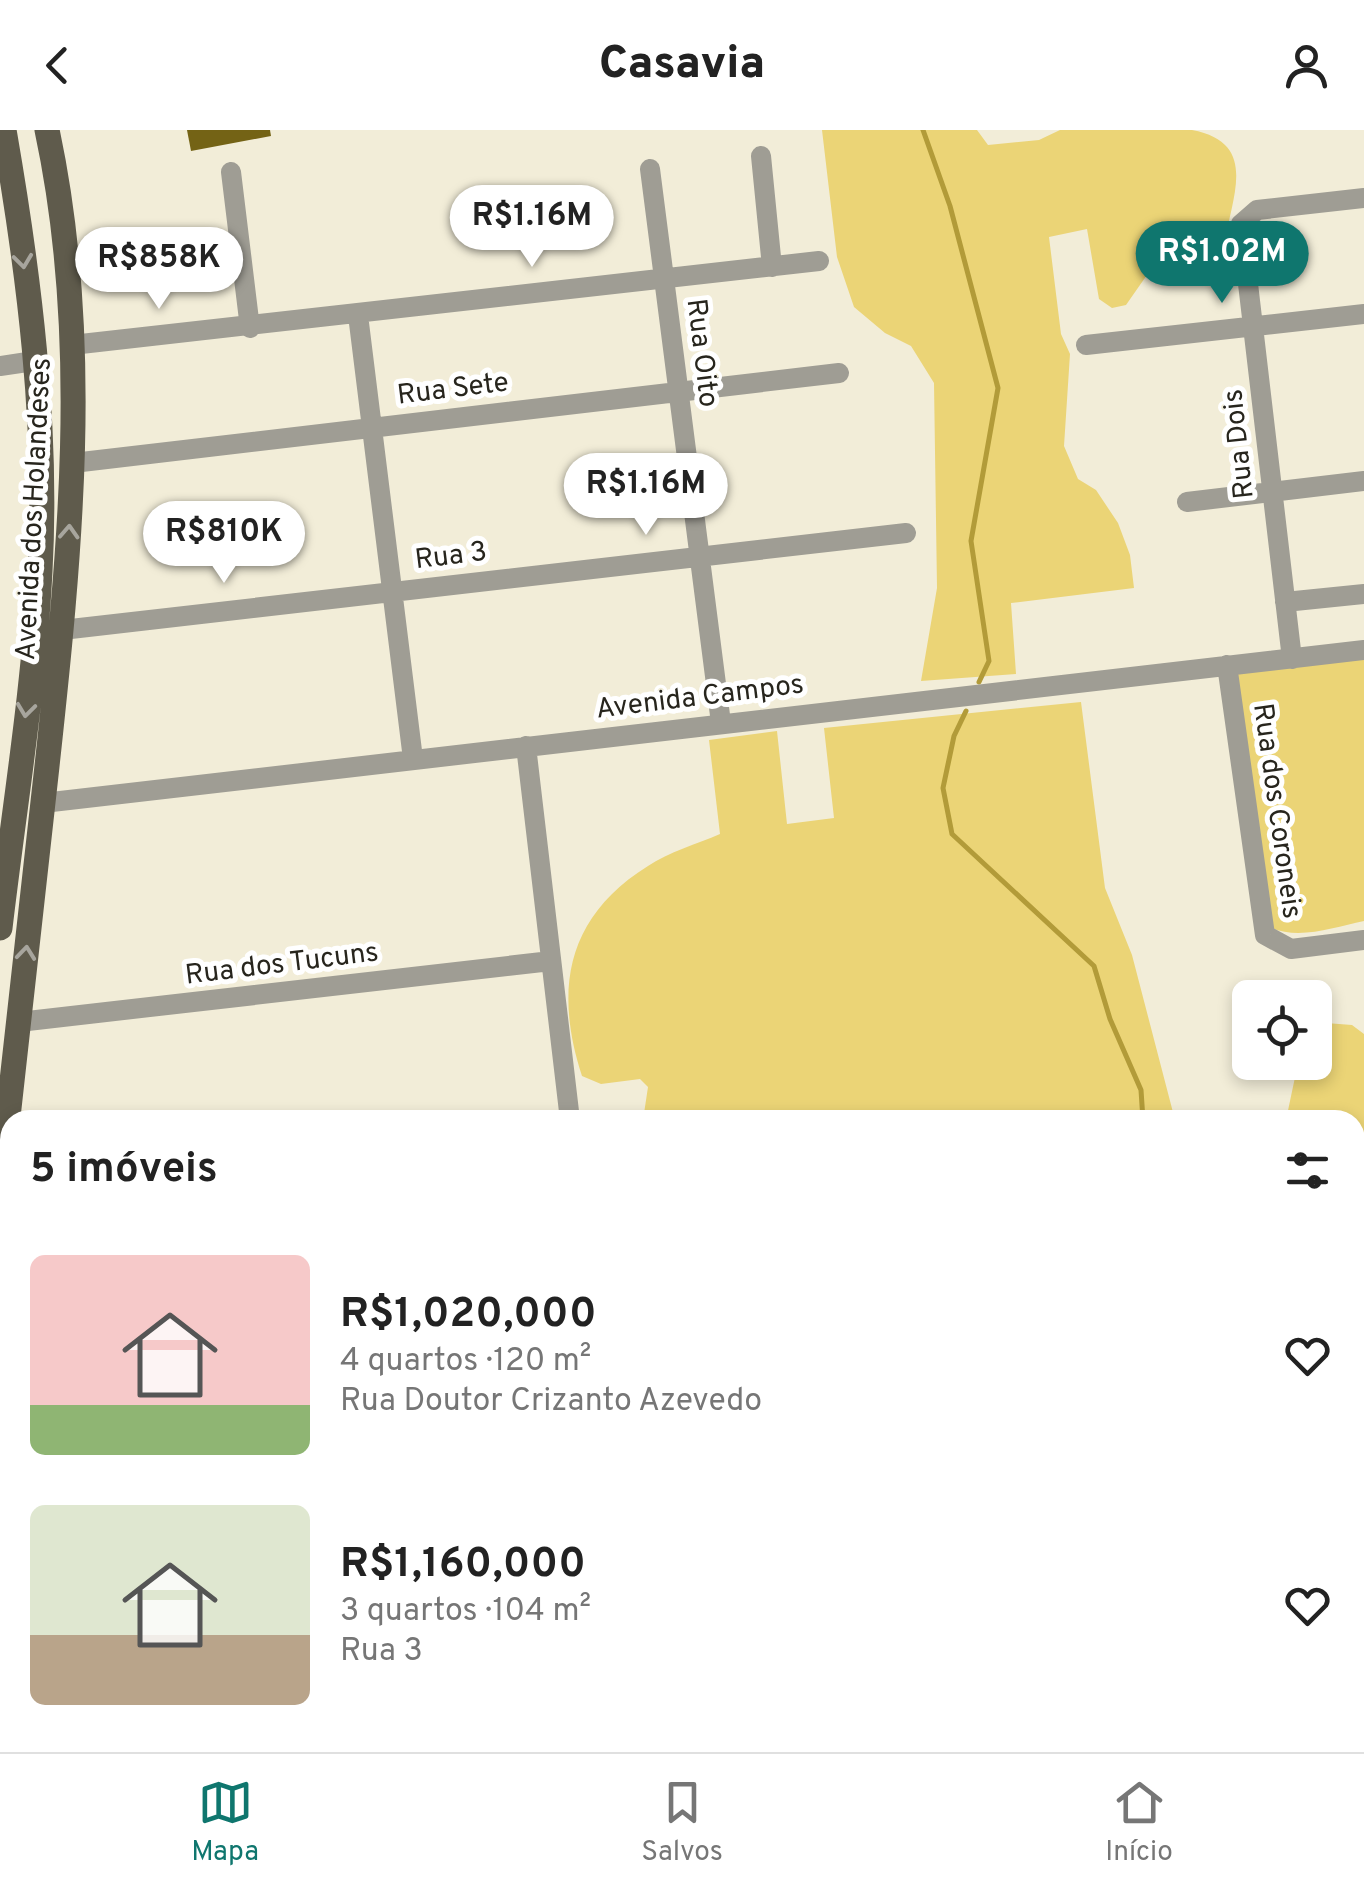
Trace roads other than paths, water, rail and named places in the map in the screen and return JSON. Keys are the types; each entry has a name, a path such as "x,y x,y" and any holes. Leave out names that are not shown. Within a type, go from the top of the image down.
{"main road":[{"name":"Avenida dos Holandeses","path":"0,928 40,573 42,499 33,355 4,130"},
{"name":"Avenida dos Holandeses","path":"9,1110 62,630 73,463 72,346 65,252 47,130"}],"street":[{"path":"761,156 772,267"},
{"name":"Rua Oito","path":"650,169 721,723"},
{"path":"232,172 250,328"},
{"name":"Rua Dois","path":"1292,659 1241,224 1257,210 1364,198"},
{"path":"72,346 820,261"},
{"path":"1086,346 1364,314"},
{"path":"358,315 413,760"},
{"path":"0,354 33,355"},
{"path":"0,366 33,355"},
{"name":"Rua Sete","path":"73,463 839,372"},
{"path":"1187,502 1364,481"},
{"name":"Rua 3","path":"62,630 906,533"},
{"path":"1285,602 1364,594"},
{"name":"Avenida Campos","path":"43,803 1364,650"},
{"name":"Rua dos Coroneis","path":"1227,666 1261,922 1272,943 1291,949 1364,940"},
{"path":"526,746 569,1110"},
{"name":"Rua dos Tucuns","path":"18,1022 552,961"}],"waterway":[{"path":"923,130 950,206 998,388 971,541 989,661 979,682"},
{"path":"966,711 954,736 943,788 952,834 1094,966 1110,1019 1141,1090 1142,1110"}]}
